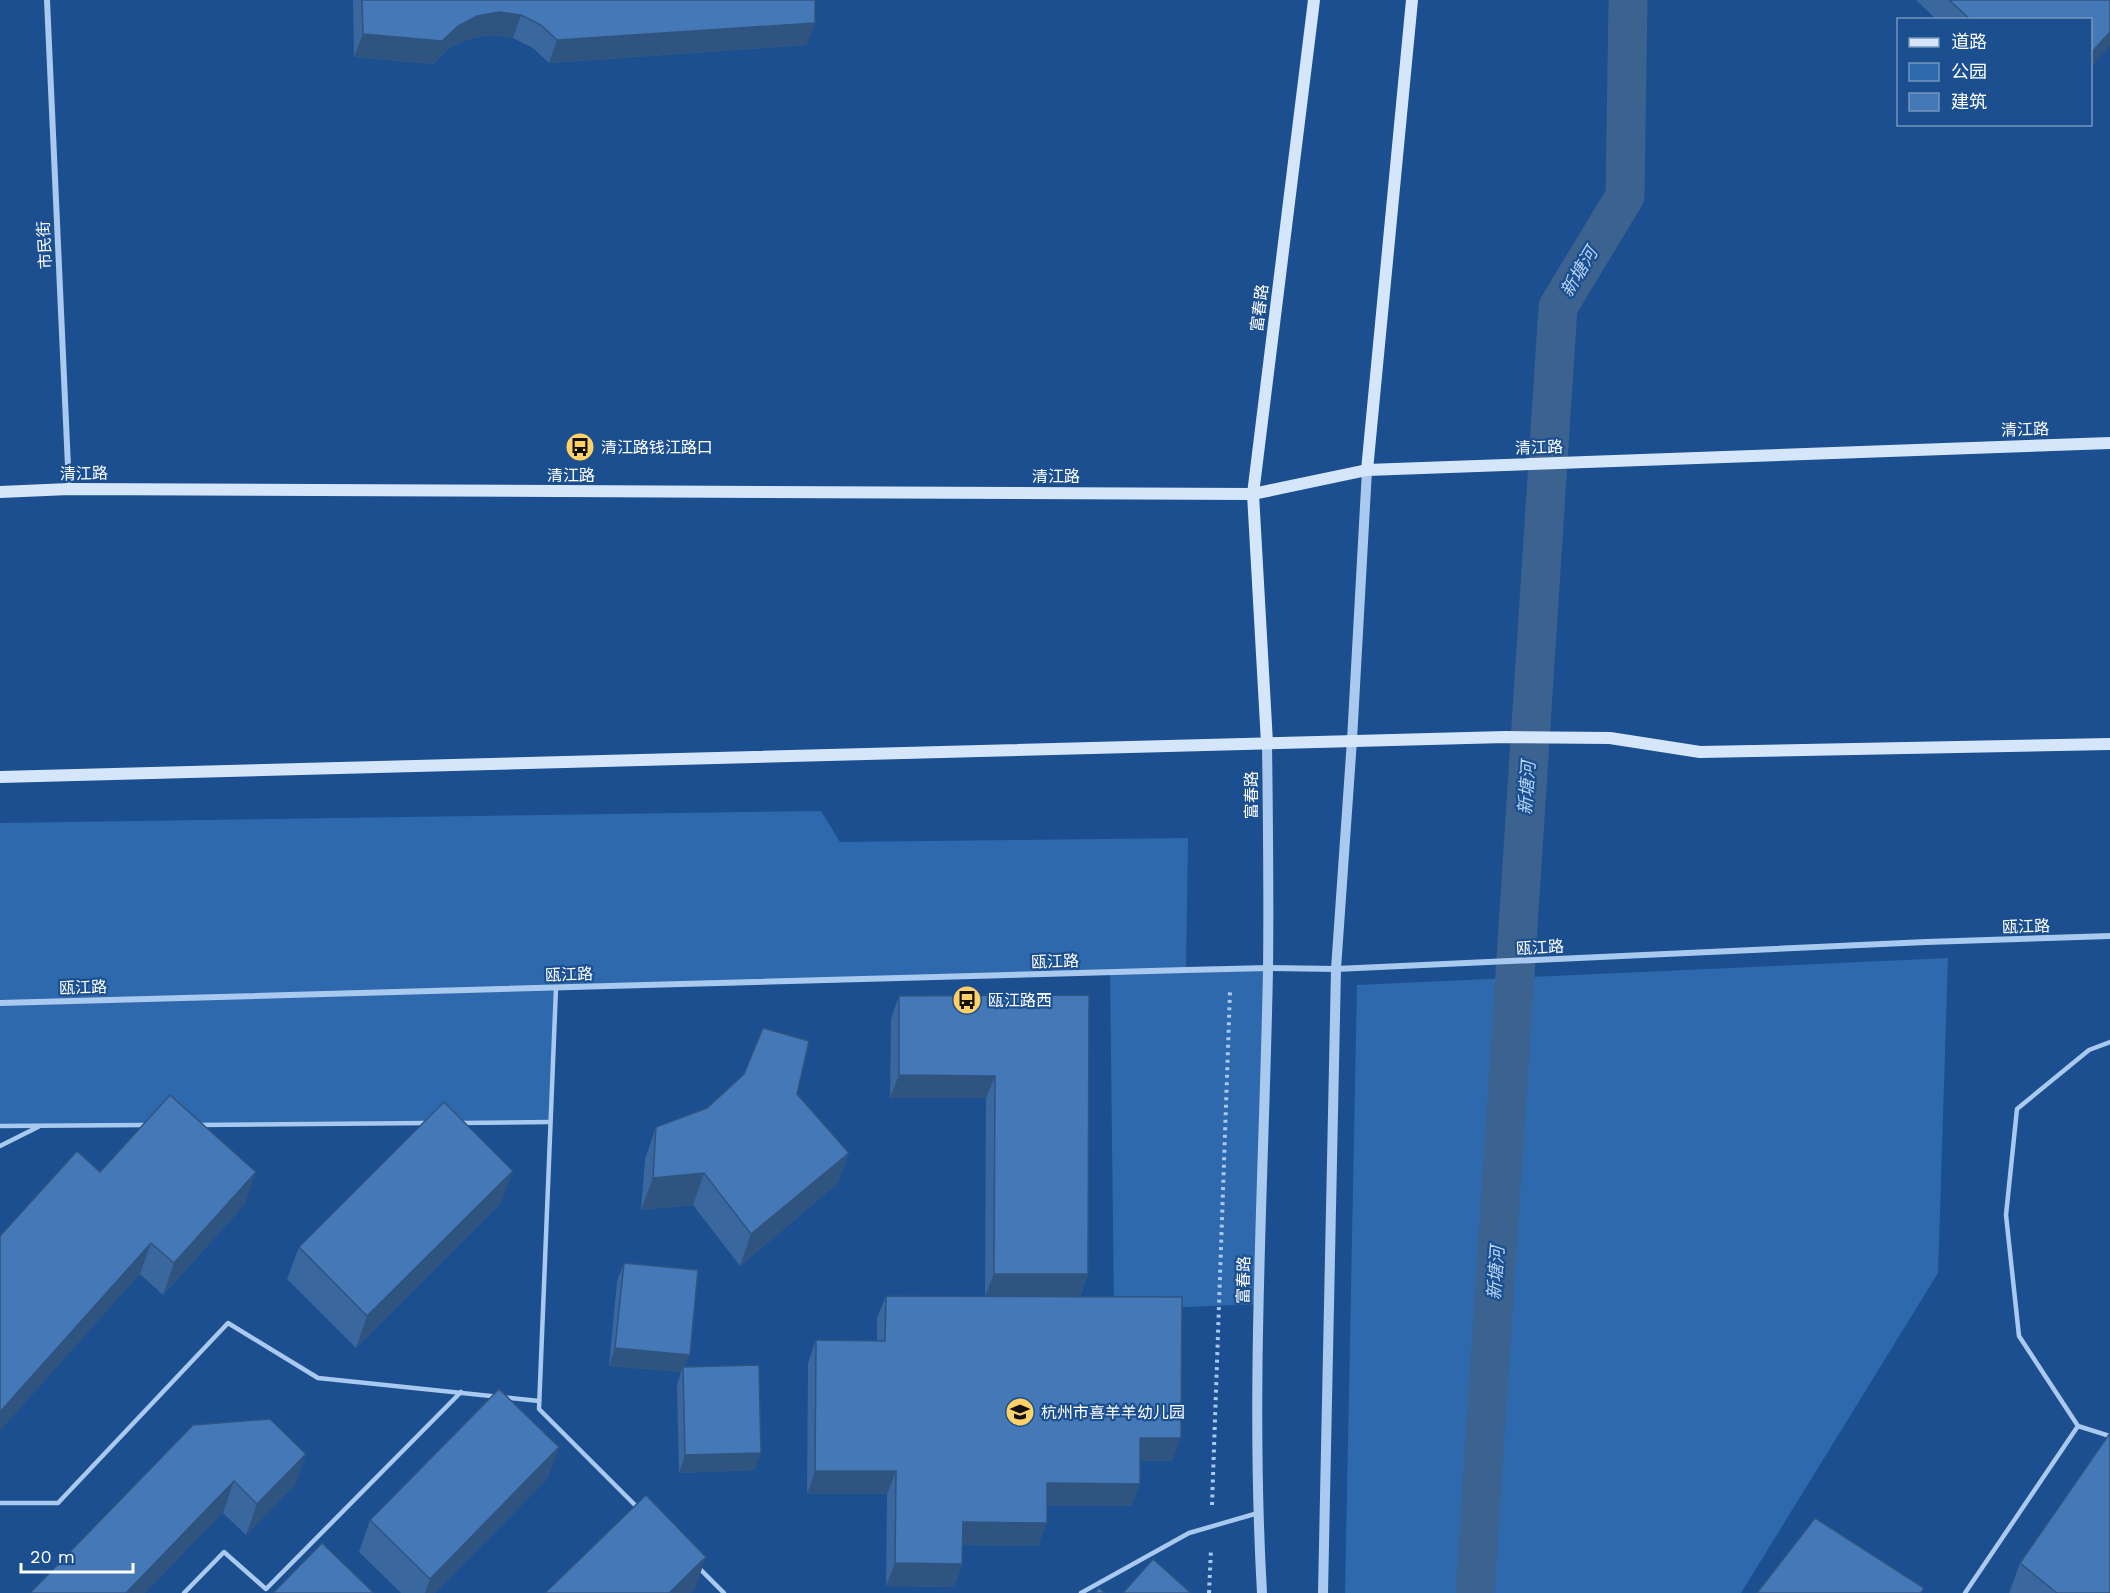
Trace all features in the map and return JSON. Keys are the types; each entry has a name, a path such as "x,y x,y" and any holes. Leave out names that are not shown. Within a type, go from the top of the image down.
{"main road":[{"name":"富春路","path":"1267,743 1253,494 1314,0"},
{"path":"1367,470 1412,0"},
{"name":"清江路","path":"0,492 69,489 1253,494 1367,470 2110,443"},
{"path":"0,777 1505,736 1610,738 1700,752 2110,744"}],"street":[{"name":"市民街","path":"47,0 69,489"},
{"path":"1323,1593 1336,969 1367,470"},
{"name":"富春路","path":"1262,1593 1258,1513 1259,1304 1268,968 1267,743"},
{"name":"瓯江路","path":"0,1003 1268,968 1336,969 1926,942 2110,936"}],"lane":[{"path":"556,988 539,1409 648,1518"},
{"path":"2110,1042 2089,1050 2017,1109 2006,1215 2019,1336 2078,1426 2110,1436"},
{"path":"456,1123 550,1122"},
{"path":"195,1125 432,1123"},
{"path":"0,1126 159,1125"},
{"path":"0,1146 40,1126"},
{"path":"0,1503 58,1503 228,1323 318,1378 539,1401"},
{"path":"184,1593 224,1551 266,1589 461,1392"},
{"path":"1965,1593 2078,1426"},
{"path":"1082,1593 1189,1533 1258,1513"},
{"path":"690,1560 724,1593"}],"path":[{"path":"1209,1593 1231,969"}],"green space":[{"path":"821,811 840,842 1188,838 1186,970 1268,968 1259,1304 1114,1310 1110,973 556,988 550,1122 0,1127 0,823"},
{"path":"1948,958 1938,1273 1741,1593 1345,1593 1357,985"}],"building":[{"path":"362,0 815,0 815,23 557,40 541,25 521,15 499,12 477,16 458,26 442,41 363,34"},
{"path":"1949,0 2110,0 2110,32 2092,52 2092,18 1969,18"},
{"path":"1089,995 1088,1274 994,1274 995,1076 899,1075 899,996"},
{"path":"763,1028 809,1041 797,1094 849,1153 751,1234 704,1173 653,1178 656,1127 707,1108 744,1074"},
{"path":"170,1095 256,1172 174,1263 151,1243 0,1412 0,1236 77,1151 100,1172"},
{"path":"444,1102 513,1171 367,1316 299,1247"},
{"path":"624,1263 698,1270 690,1355 615,1348"},
{"path":"886,1296 1182,1297 1181,1438 1140,1438 1140,1484 1047,1483 1047,1523 963,1522 962,1564 895,1563 896,1471 815,1471 816,1340 885,1341"},
{"path":"759,1365 761,1453 685,1455 683,1367"},
{"path":"499,1389 559,1447 430,1579 370,1520"},
{"path":"270,1419 306,1454 257,1504 234,1481 126,1593 30,1593 193,1425"},
{"path":"2110,1433 2110,1593 2057,1593 2020,1563"},
{"path":"646,1495 706,1557 669,1593 545,1593"},
{"path":"1815,1518 1924,1588 1921,1593 1757,1593"},
{"path":"322,1543 374,1593 273,1593"},
{"path":"1153,1559 1191,1593 1123,1593"},
{"path":"1099,1588 1105,1593 1095,1593"}],"waterway":[{"name":"新塘河","path":"1475,1593 1558,307 1625,196 1628,0"}],"place":[{"name":"清江路钱江路口","path":"580,447"},
{"name":"瓯江路西","path":"967,1000"},
{"name":"杭州市喜羊羊幼儿园","path":"1020,1412"}]}
